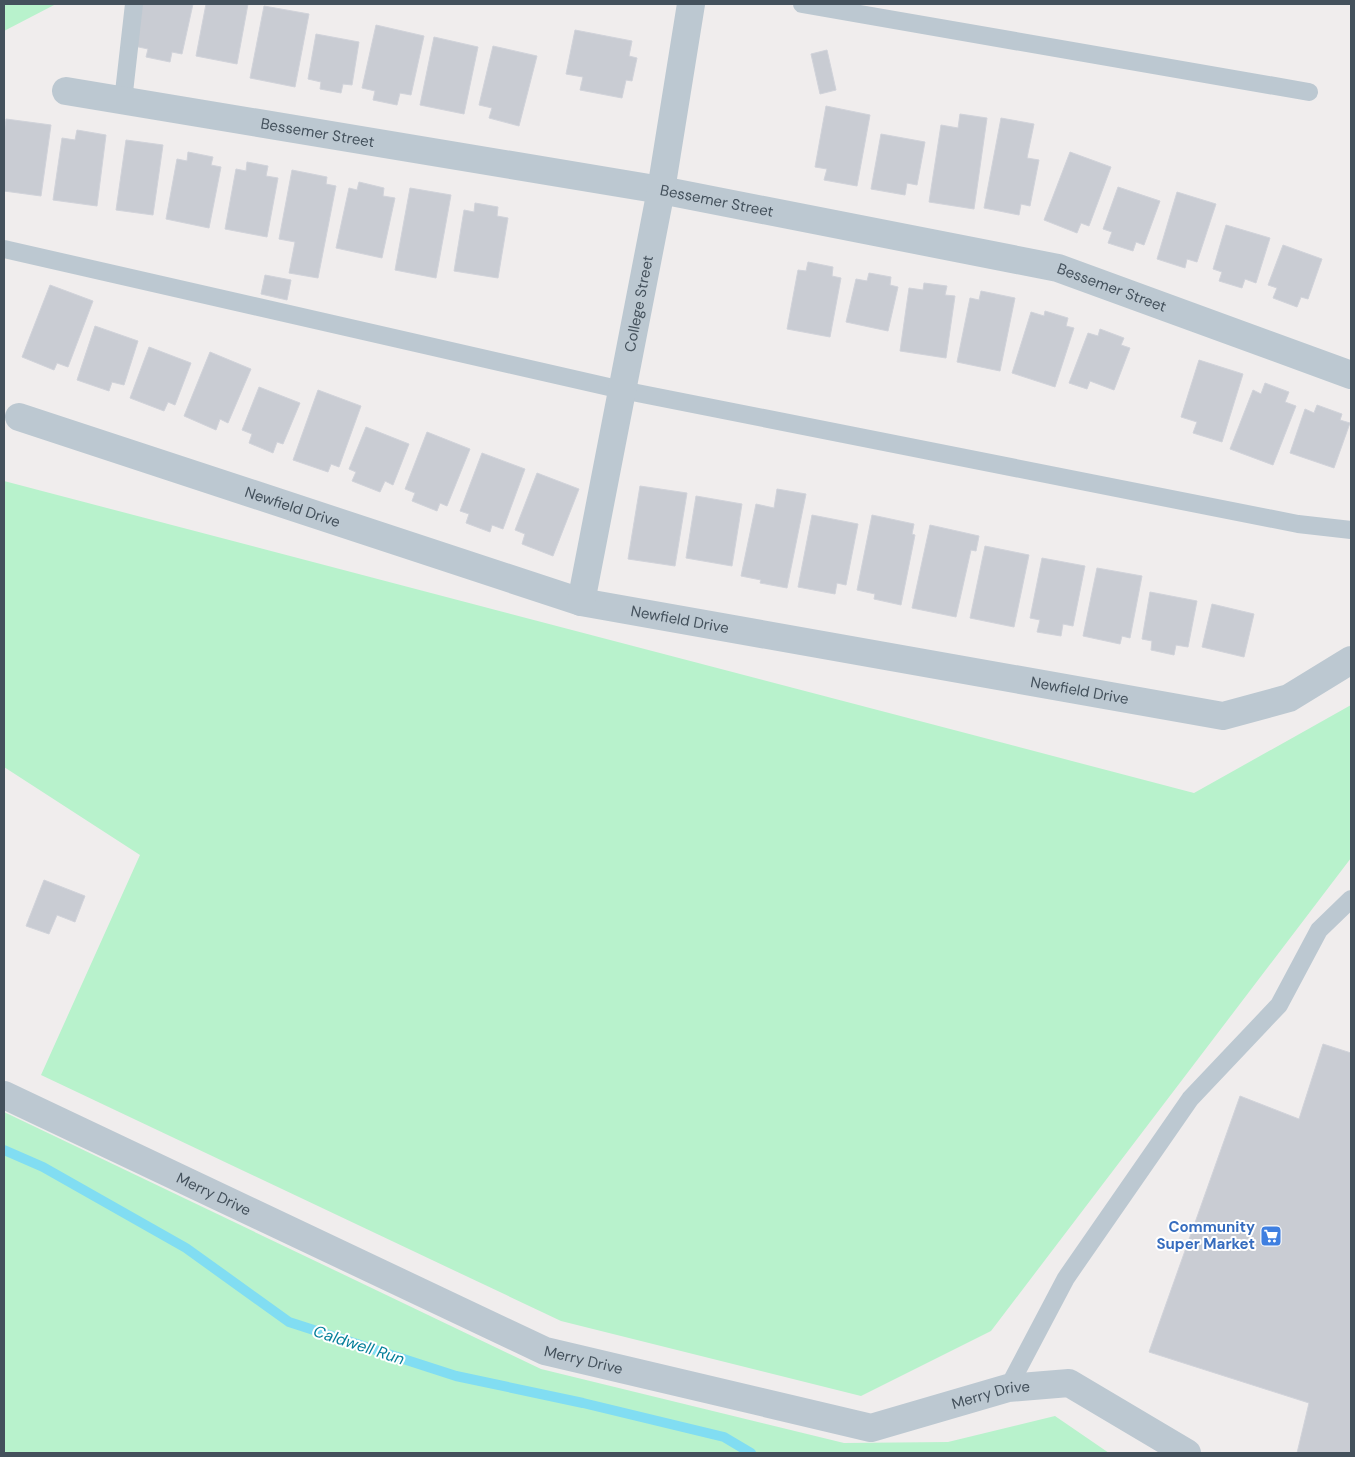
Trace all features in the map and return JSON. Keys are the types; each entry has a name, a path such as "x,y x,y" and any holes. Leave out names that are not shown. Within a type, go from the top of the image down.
{"street":[{"name":"College Street","path":"581,602 661,190 692,4"},
{"name":"Bessemer Street","path":"66,91 661,190 1058,268 1351,375"},
{"name":"Newfield Drive","path":"19,418 581,602 1223,716 1289,698 1351,660"},
{"name":"Merry Drive","path":"4,1095 545,1351 871,1428 1008,1388 1069,1383 1187,1453"}],"lane":[{"path":"123,100 134,4"},
{"path":"802,4 1309,92"},
{"path":"4,249 622,390 1298,524 1351,530"},
{"path":"1008,1388 1066,1278 1190,1099 1280,1005 1319,930 1351,899"}],"green space":[{"path":"4,4 56,4 4,31"},
{"path":"4,481 1194,793 1351,705 1351,858 991,1331 861,1396 561,1321 41,1075 140,855 4,767"},
{"path":"4,1112 541,1369 844,1443 948,1442 1055,1416 1109,1453 4,1453"}],"building":[{"path":"142,4 193,4 182,54 172,52 170,62 146,57 148,49 134,46"},
{"path":"206,4 248,4 237,64 196,56"},
{"path":"264,6 309,14 295,87 250,78"},
{"path":"376,25 424,36 411,95 400,93 397,105 373,100 375,91 362,88"},
{"path":"575,30 632,41 629,56 637,58 632,81 626,80 622,98 580,90 583,77 566,74"},
{"path":"316,34 359,42 352,85 343,84 341,93 320,89 321,82 308,79"},
{"path":"434,37 478,47 464,114 420,105"},
{"path":"493,46 537,56 519,126 489,118 492,108 479,105"},
{"path":"827,50 836,90 820,94 811,54"},
{"path":"826,106 870,115 857,186 824,180 827,169 815,167"},
{"path":"960,114 987,118 974,209 929,202 941,125 958,128"},
{"path":"1001,118 1034,124 1027,158 1039,160 1030,206 1021,204 1019,215 984,208"},
{"path":"6,119 51,125 41,196 4,191 4,134"},
{"path":"77,130 106,135 97,206 53,200 62,138 75,140"},
{"path":"881,134 925,142 917,185 907,183 905,195 871,189"},
{"path":"126,140 163,145 153,215 116,210"},
{"path":"188,152 213,157 211,165 221,167 209,228 166,219 177,159 187,161"},
{"path":"1070,152 1111,167 1089,226 1081,223 1077,233 1044,220"},
{"path":"247,162 268,166 266,176 278,178 267,237 225,229 236,169 246,171"},
{"path":"292,170 327,177 326,184 336,186 318,278 289,273 295,242 279,239"},
{"path":"359,182 384,188 383,196 395,198 382,258 336,248 349,188 357,190"},
{"path":"1118,187 1160,201 1144,245 1136,242 1133,251 1108,243 1112,232 1103,229"},
{"path":"410,188 451,195 436,278 395,270"},
{"path":"1177,192 1216,204 1197,262 1187,259 1185,268 1157,259"},
{"path":"475,203 498,207 497,216 508,218 498,278 454,271 464,210 474,212"},
{"path":"1226,225 1270,238 1256,283 1245,279 1242,288 1219,281 1222,272 1213,269"},
{"path":"1283,245 1322,259 1308,299 1301,297 1297,307 1273,298 1277,288 1268,285"},
{"path":"808,262 833,267 832,276 841,278 830,337 787,329 798,270 806,271"},
{"path":"869,273 891,277 890,285 898,287 888,331 846,322 856,279 867,281"},
{"path":"265,275 291,280 287,300 261,294"},
{"path":"924,283 947,286 945,295 955,296 946,358 900,351 909,288 923,290"},
{"path":"50,285 93,301 68,367 57,363 54,370 22,357"},
{"path":"981,291 1015,298 1000,371 957,362 970,298 979,300"},
{"path":"1045,311 1068,318 1066,326 1074,328 1055,387 1012,373 1031,312 1044,316"},
{"path":"95,326 138,341 124,385 112,382 109,391 77,380"},
{"path":"1100,329 1124,338 1121,345 1130,348 1114,390 1090,381 1087,389 1069,383 1088,333 1098,336"},
{"path":"149,347 191,363 175,405 168,402 164,411 130,398"},
{"path":"210,352 251,369 228,423 220,419 216,430 184,416"},
{"path":"1199,360 1243,374 1222,442 1193,433 1197,422 1181,417"},
{"path":"1265,383 1289,392 1285,402 1296,406 1273,465 1230,449 1253,390 1261,394"},
{"path":"259,387 300,403 283,444 277,442 273,453 249,443 252,434 242,430"},
{"path":"318,390 361,406 339,467 331,464 328,472 293,460"},
{"path":"1317,405 1342,414 1340,420 1350,423 1334,468 1290,453 1305,409 1314,413"},
{"path":"366,427 409,444 393,485 385,481 380,492 352,481 356,472 349,469"},
{"path":"427,432 470,449 447,506 440,503 437,511 412,501 415,493 405,489"},
{"path":"482,453 525,469 503,529 492,525 490,532 466,523 469,514 460,511"},
{"path":"537,473 579,489 553,556 522,544 525,534 515,530"},
{"path":"640,486 687,493 675,566 628,559"},
{"path":"777,489 806,494 787,588 760,583 761,580 741,576 756,504 774,508"},
{"path":"696,496 742,504 732,566 686,558"},
{"path":"812,515 858,524 846,585 837,583 835,594 798,587"},
{"path":"872,515 914,524 912,534 915,535 901,605 874,599 875,594 857,590"},
{"path":"930,525 979,536 976,551 971,550 956,617 912,608"},
{"path":"985,546 1029,555 1014,627 970,618"},
{"path":"1042,558 1085,566 1073,626 1063,624 1061,636 1037,632 1040,620 1030,618"},
{"path":"1097,568 1142,576 1130,638 1122,636 1120,644 1083,636"},
{"path":"1150,592 1197,601 1188,647 1176,645 1174,655 1151,650 1152,641 1142,639"},
{"path":"1212,604 1254,614 1244,657 1202,647"},
{"path":"44,880 85,896 75,922 57,915 49,934 26,926"},
{"name":"Community Super Market","path":"1323,1044 1351,1053 1351,1453 1297,1453 1309,1403 1149,1352 1240,1096 1299,1119"}],"waterway":[{"name":"Caldwell Run","path":"4,1150 43,1167 186,1248 289,1322 456,1376 583,1403 724,1437 751,1453"}],"place":[{"name":"Community Super Market","path":"1271,1236"}]}
